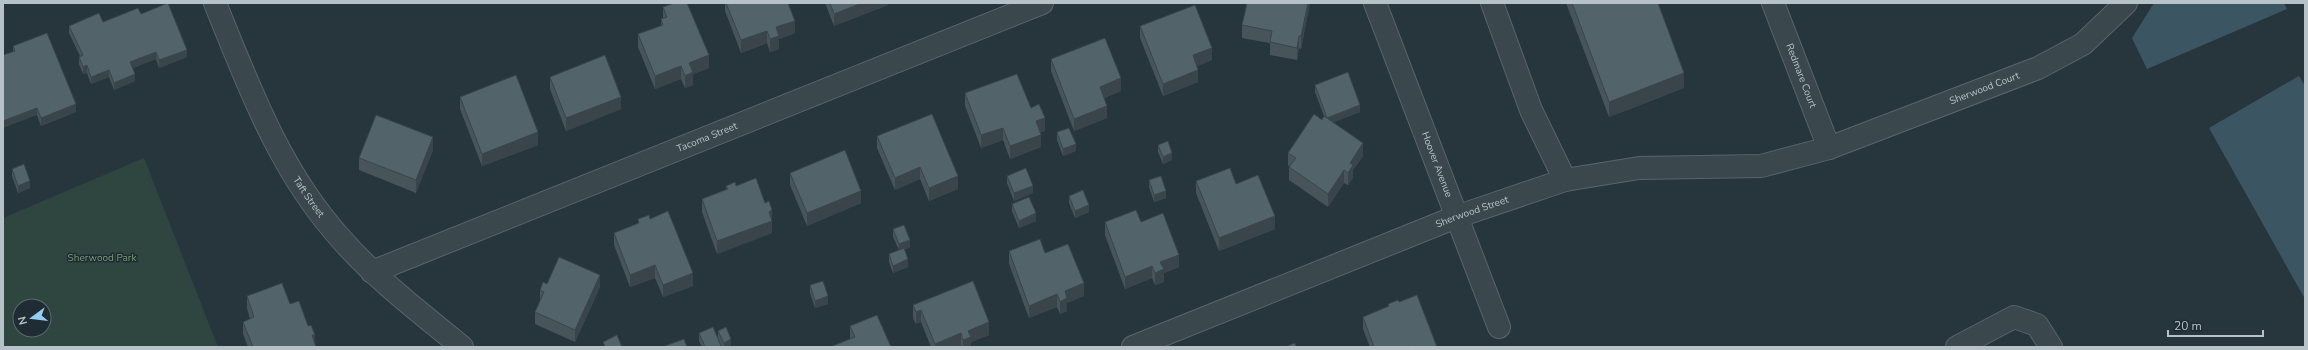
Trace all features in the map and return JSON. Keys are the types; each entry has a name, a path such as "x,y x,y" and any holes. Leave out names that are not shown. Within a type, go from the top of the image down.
{"street":[{"name":"Taft Street","path":"215,3 261,116 289,169 314,206 342,240 372,272 462,347"},
{"name":"Tacoma Street","path":"372,272 1042,3"},
{"name":"Hoover Avenue","path":"1375,3 1499,327"},
{"path":"1492,3 1531,110 1565,180"},
{"name":"Redmare Court","path":"1773,3 1829,148"},
{"name":"Sherwood Court","path":"1829,148 2038,68 2083,44 2126,3"},
{"name":"Sherwood Street","path":"1133,347 1456,217 1565,180 1640,168 1761,166 1829,148"},
{"path":"1956,347 2014,317 2037,324 2051,347"}],"green space":[{"name":"Sherwood Park","path":"144,158 218,347 3,347 3,218"}],"water":[{"path":"2154,3 2284,3 2287,9 2147,69 2132,38"},
{"path":"2299,76 2305,86 2305,299 2209,128"}],"building":[{"path":"168,3 187,50 159,60 156,52 130,62 135,74 114,83 109,70 91,77 87,65 83,67 79,57 83,55 69,26 99,13 103,22 138,8 141,14"},
{"path":"674,3 687,3 709,55 689,63 693,72 685,76 681,66 655,76 638,34 663,25 661,19 667,17 663,7"},
{"path":"726,3 788,3 795,21 776,27 779,36 770,39 767,31 741,40"},
{"path":"830,3 862,3 834,14"},
{"path":"1247,3 1308,3 1297,48 1270,42 1272,31 1242,25"},
{"path":"1572,3 1658,3 1684,73 1609,102"},
{"path":"1195,5 1212,48 1193,55 1198,70 1163,84 1140,26"},
{"path":"47,33 76,104 41,118 37,108 3,121 3,55 15,51 13,46"},
{"path":"1105,38 1121,78 1100,87 1107,106 1074,119 1051,59"},
{"path":"605,55 621,97 566,118 550,77"},
{"path":"1348,72 1360,105 1327,118 1315,85"},
{"path":"1017,74 1031,108 1039,104 1045,118 1036,121 1041,135 1010,146 1003,128 981,135 965,93"},
{"path":"516,75 538,132 482,154 460,97"},
{"path":"932,114 958,176 929,188 920,167 895,178 877,136"},
{"path":"1314,114 1322,120 1324,116 1363,143 1350,163 1353,165 1348,173 1344,170 1328,194 1289,167 1296,158 1288,153"},
{"path":"376,115 433,137 416,180 359,158"},
{"path":"1069,128 1076,144 1063,149 1057,132"},
{"path":"1168,141 1172,153 1163,157 1158,145"},
{"path":"845,150 861,191 807,213 790,173"},
{"path":"24,164 30,181 18,186 12,169"},
{"path":"1026,168 1033,186 1014,193 1007,176"},
{"path":"1230,168 1236,184 1258,175 1275,216 1219,238 1196,181"},
{"path":"1161,176 1166,191 1154,195 1149,180"},
{"path":"756,178 765,203 769,201 772,210 769,212 772,221 717,241 702,199 728,189 726,186 735,182 736,186"},
{"path":"1083,190 1089,205 1075,211 1069,196"},
{"path":"1029,197 1036,213 1019,221 1012,204"},
{"path":"1136,210 1141,222 1163,213 1179,255 1160,262 1164,269 1155,273 1152,266 1125,277 1105,222"},
{"path":"668,211 693,273 663,285 655,265 630,275 614,233 639,223 638,219 649,215 650,219"},
{"path":"904,225 910,240 899,244 893,229"},
{"path":"1040,239 1045,253 1068,244 1084,283 1065,291 1067,298 1060,302 1057,294 1029,306 1009,251"},
{"path":"904,248 908,259 893,266 889,254"},
{"path":"559,257 600,275 575,330 535,312 544,292 540,290 543,282 547,284"},
{"path":"823,281 828,296 815,301 810,285"},
{"path":"973,281 989,322 968,331 971,337 963,340 961,333 935,344 921,310 916,312 913,305"},
{"path":"282,283 290,304 299,301 308,326 311,325 315,335 312,335 316,347 253,347 243,322 254,317 247,296"},
{"path":"1417,295 1437,347 1374,347 1363,317 1389,306 1388,304 1398,300 1399,302"},
{"path":"877,315 891,347 830,347 855,337 850,326"},
{"path":"713,327 721,346 705,347 699,333"},
{"path":"726,327 731,339 724,343 718,331"},
{"path":"617,335 622,347 605,347 603,342"},
{"path":"684,339 687,347 662,347"},
{"path":"1295,343 1296,347 1285,347"}]}
